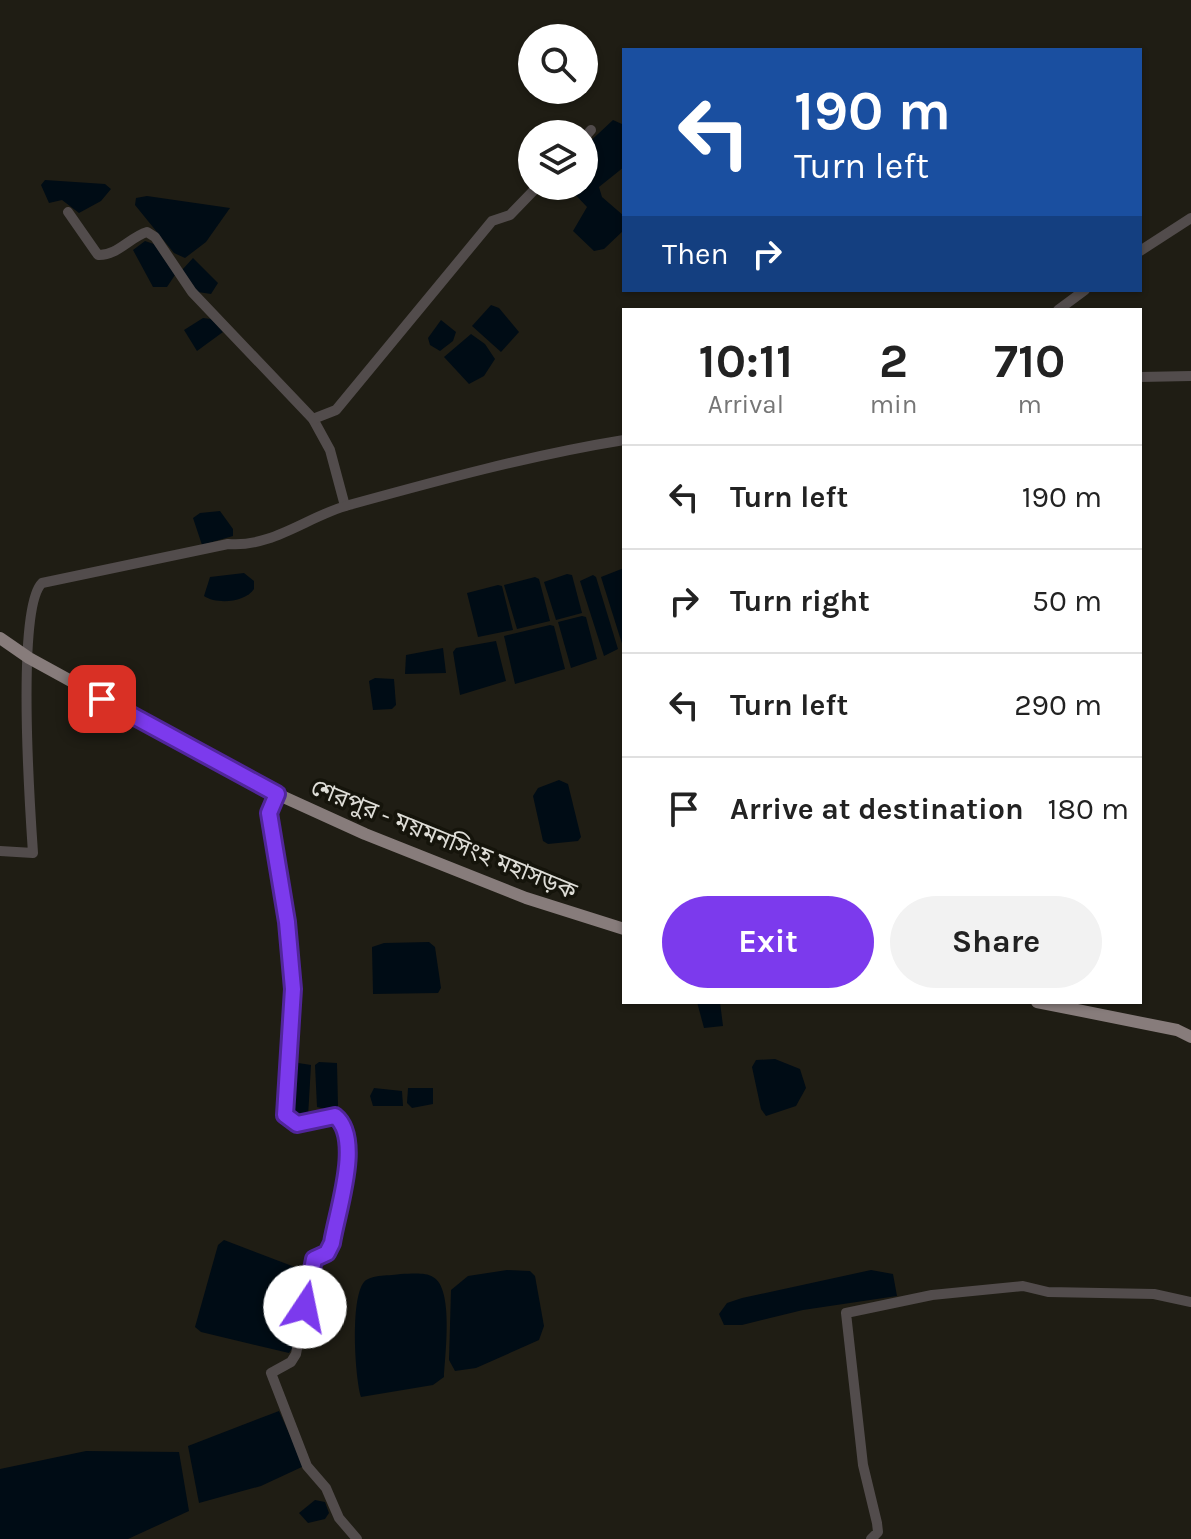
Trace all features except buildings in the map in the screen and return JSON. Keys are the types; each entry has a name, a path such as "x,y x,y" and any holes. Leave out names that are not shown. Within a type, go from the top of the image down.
{"main road":[{"name":"শেরপুর - ময়মনসিংহ মহাসড়ক","path":"0,638 29,658 277,794 365,834 526,898 622,928"},
{"path":"1047,1004 1177,1030 1191,1037"}],"street":[{"path":"313,419 336,410 492,221 510,215 524,200"},
{"path":"68,212 98,255 107,255 138,234 147,232 155,237 192,292 313,419 330,450 345,506"},
{"path":"1142,250 1191,218"},
{"path":"1061,308 1082,292"},
{"path":"1142,377 1191,376"},
{"path":"0,851 33,853 28,768 29,658 31,606 35,590 42,583 228,544 251,546 345,506 558,450 622,440"},
{"path":"277,794 269,813 287,922 293,989 285,1115 297,1124 335,1116 347,1131 349,1152 332,1243 327,1253 314,1259 296,1354 291,1362 271,1373 307,1466 326,1488 339,1518 357,1539"},
{"path":"871,1539 878,1532 863,1465 846,1313 932,1295 1023,1286 1048,1292 1154,1294 1191,1302"}],"shaded area":[{"path":"613,120 622,124 622,169 599,187 602,197 622,214 622,232 604,249 594,251 573,231 587,207 580,200 598,200 598,134"},
{"path":"45,180 105,184 111,189 101,201 79,213 62,200 49,203 41,185"},
{"path":"147,196 230,208 206,242 185,258 174,253 135,205 136,198"},
{"path":"145,241 154,244 175,275 167,287 153,287 133,250"},
{"path":"193,258 218,283 211,294 198,292 182,270"},
{"path":"491,305 499,308 519,332 501,352 472,326"},
{"path":"203,318 211,319 223,332 197,351 184,330"},
{"path":"441,320 456,332 453,341 440,351 430,345 428,338"},
{"path":"471,334 485,344 495,359 484,376 469,384 444,357"},
{"path":"220,511 233,529 233,536 202,545 193,518 200,513"},
{"path":"622,569 622,644 601,577"},
{"path":"244,573 254,581 254,589 245,597 223,601 204,596 210,577"},
{"path":"572,575 582,613 556,620 544,582"},
{"path":"593,575 618,649 604,656 580,581"},
{"path":"535,577 539,579 550,621 517,629 504,585"},
{"path":"502,586 513,630 478,637 467,593"},
{"path":"586,617 597,659 571,668 558,622"},
{"path":"554,626 565,669 515,684 504,636"},
{"path":"496,641 506,681 460,695 453,652 456,648"},
{"path":"443,648 446,673 405,674 406,655"},
{"path":"375,678 394,679 396,705 392,709 373,710 369,681"},
{"path":"559,780 568,784 581,837 578,841 548,844 543,841 533,796 538,788"},
{"path":"429,942 435,947 441,988 438,993 373,994 372,947 384,943"},
{"path":"698,1004 720,1004 723,1026 704,1028"},
{"path":"775,1059 800,1069 806,1088 796,1106 766,1116 761,1109 752,1067 756,1060"},
{"path":"292,1062 311,1065 308,1117 299,1117 291,1111"},
{"path":"319,1062 337,1063 338,1106 334,1111 317,1107 315,1065"},
{"path":"374,1088 402,1091 403,1106 373,1106 370,1096"},
{"path":"408,1088 433,1088 433,1104 412,1108 407,1103"},
{"path":"224,1240 300,1269 306,1277 295,1344 289,1353 201,1332 195,1327 218,1245"},
{"path":"507,1270 530,1271 535,1276 544,1326 539,1340 476,1368 455,1371 449,1360 451,1290 468,1276"},
{"path":"871,1270 893,1274 897,1296 803,1310 742,1325 724,1325 719,1314 727,1303 742,1298"},
{"path":"426,1274 440,1284 447,1323 444,1377 433,1385 361,1397 355,1338 360,1291 364,1282 371,1278"},
{"path":"279,1411 304,1466 261,1486 199,1503 188,1446"},
{"path":"86,1451 179,1452 189,1511 128,1539 0,1539 0,1469"},
{"path":"315,1500 325,1502 329,1513 325,1519 308,1523 299,1513"}],"route":[{"path":"102,699 277,794 269,813 287,922 293,989 286,1061 285,1115 297,1124 331,1114 335,1116 347,1131 349,1152 332,1243 327,1253 316,1255 314,1259 305,1307"}]}
